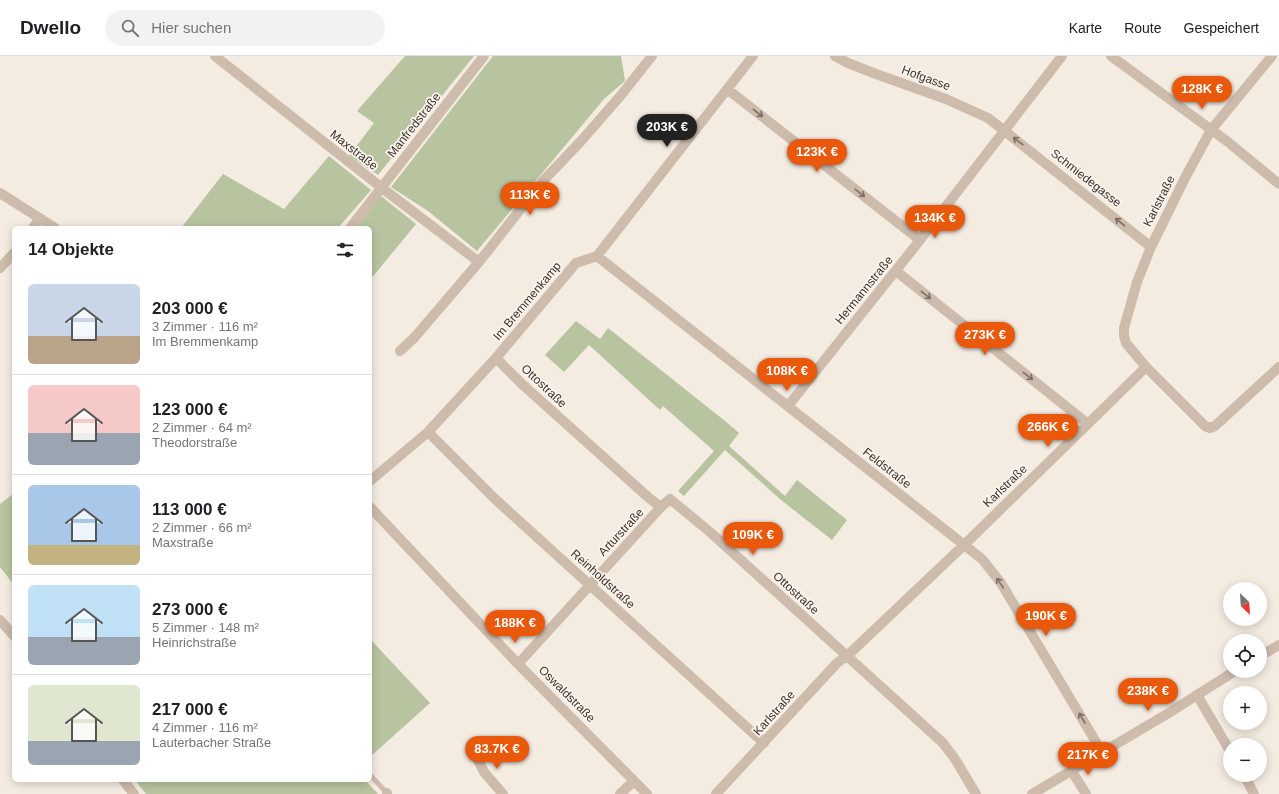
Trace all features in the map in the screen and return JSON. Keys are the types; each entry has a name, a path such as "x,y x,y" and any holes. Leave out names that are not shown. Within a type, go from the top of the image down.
{"street":[{"name":"Maxstraße","path":"215,56 382,188 479,262"},
{"name":"Manfredstraße","path":"352,226 484,56"},
{"path":"400,351 414,338 479,262 542,182 582,140 622,94 652,56"},
{"path":"597,256 753,56"},
{"name":"Hofgasse","path":"835,56 876,74 946,99 988,118 1004,130"},
{"name":"Hermannstraße","path":"788,406 896,271 1062,56"},
{"path":"1111,56 1228,142 1279,184"},
{"name":"Karlstraße","path":"716,794 837,663 847,656 964,545 1146,367 1126,343 1124,328 1151,246 1211,130 1272,56"},
{"path":"727,89 920,240"},
{"name":"Schmiedegasse","path":"1004,130 1151,246"},
{"path":"0,193 52,226"},
{"path":"34,226 40,218"},
{"path":"0,268 12,255"},
{"name":"Im Bremmenkamp","path":"372,479 428,432 496,358 576,263 597,256"},
{"name":"Feldstraße","path":"597,256 982,559 1001,583 1102,752"},
{"path":"896,271 1088,424"},
{"name":"Ottostraße","path":"496,358 526,388 649,498 661,507 670,499 710,532 943,742 976,794"},
{"path":"1146,367 1205,426 1210,428 1215,426 1279,367"},
{"name":"Reinholdstraße","path":"428,432 495,499 764,743"},
{"name":"Arturstraße","path":"518,664 661,507"},
{"name":"Oswaldstraße","path":"372,509 518,664 647,794"},
{"path":"0,620 12,634"},
{"path":"1267,652 1279,645"},
{"path":"1032,794 1223,678"},
{"path":"1197,695 1223,739"},
{"path":"476,756 484,772 503,794"},
{"path":"1072,770 1086,794"},
{"path":"620,794 634,781"},
{"path":"125,782 134,794"},
{"path":"1248,782 1254,794"}],"lane":[{"path":"372,777 387,794"}],"green space":[{"path":"405,56 474,56 378,175 349,156 374,123 357,111"},
{"path":"493,56 621,56 625,81 604,99 477,251 428,211 391,187"},
{"path":"329,156 371,190 340,226 183,226 223,174 284,209"},
{"path":"381,196 416,224 372,278 372,226 358,226"},
{"path":"576,321 600,339 608,328 725,421 739,433 729,446 785,496 797,480 847,520 832,540 781,500 725,450 684,496 678,491 714,451 663,406 660,410 589,345 564,372 545,355"},
{"path":"12,495 12,582 0,567 0,504"},
{"path":"372,641 430,703 372,755"},
{"path":"137,782 367,782 378,794 146,794"}]}
